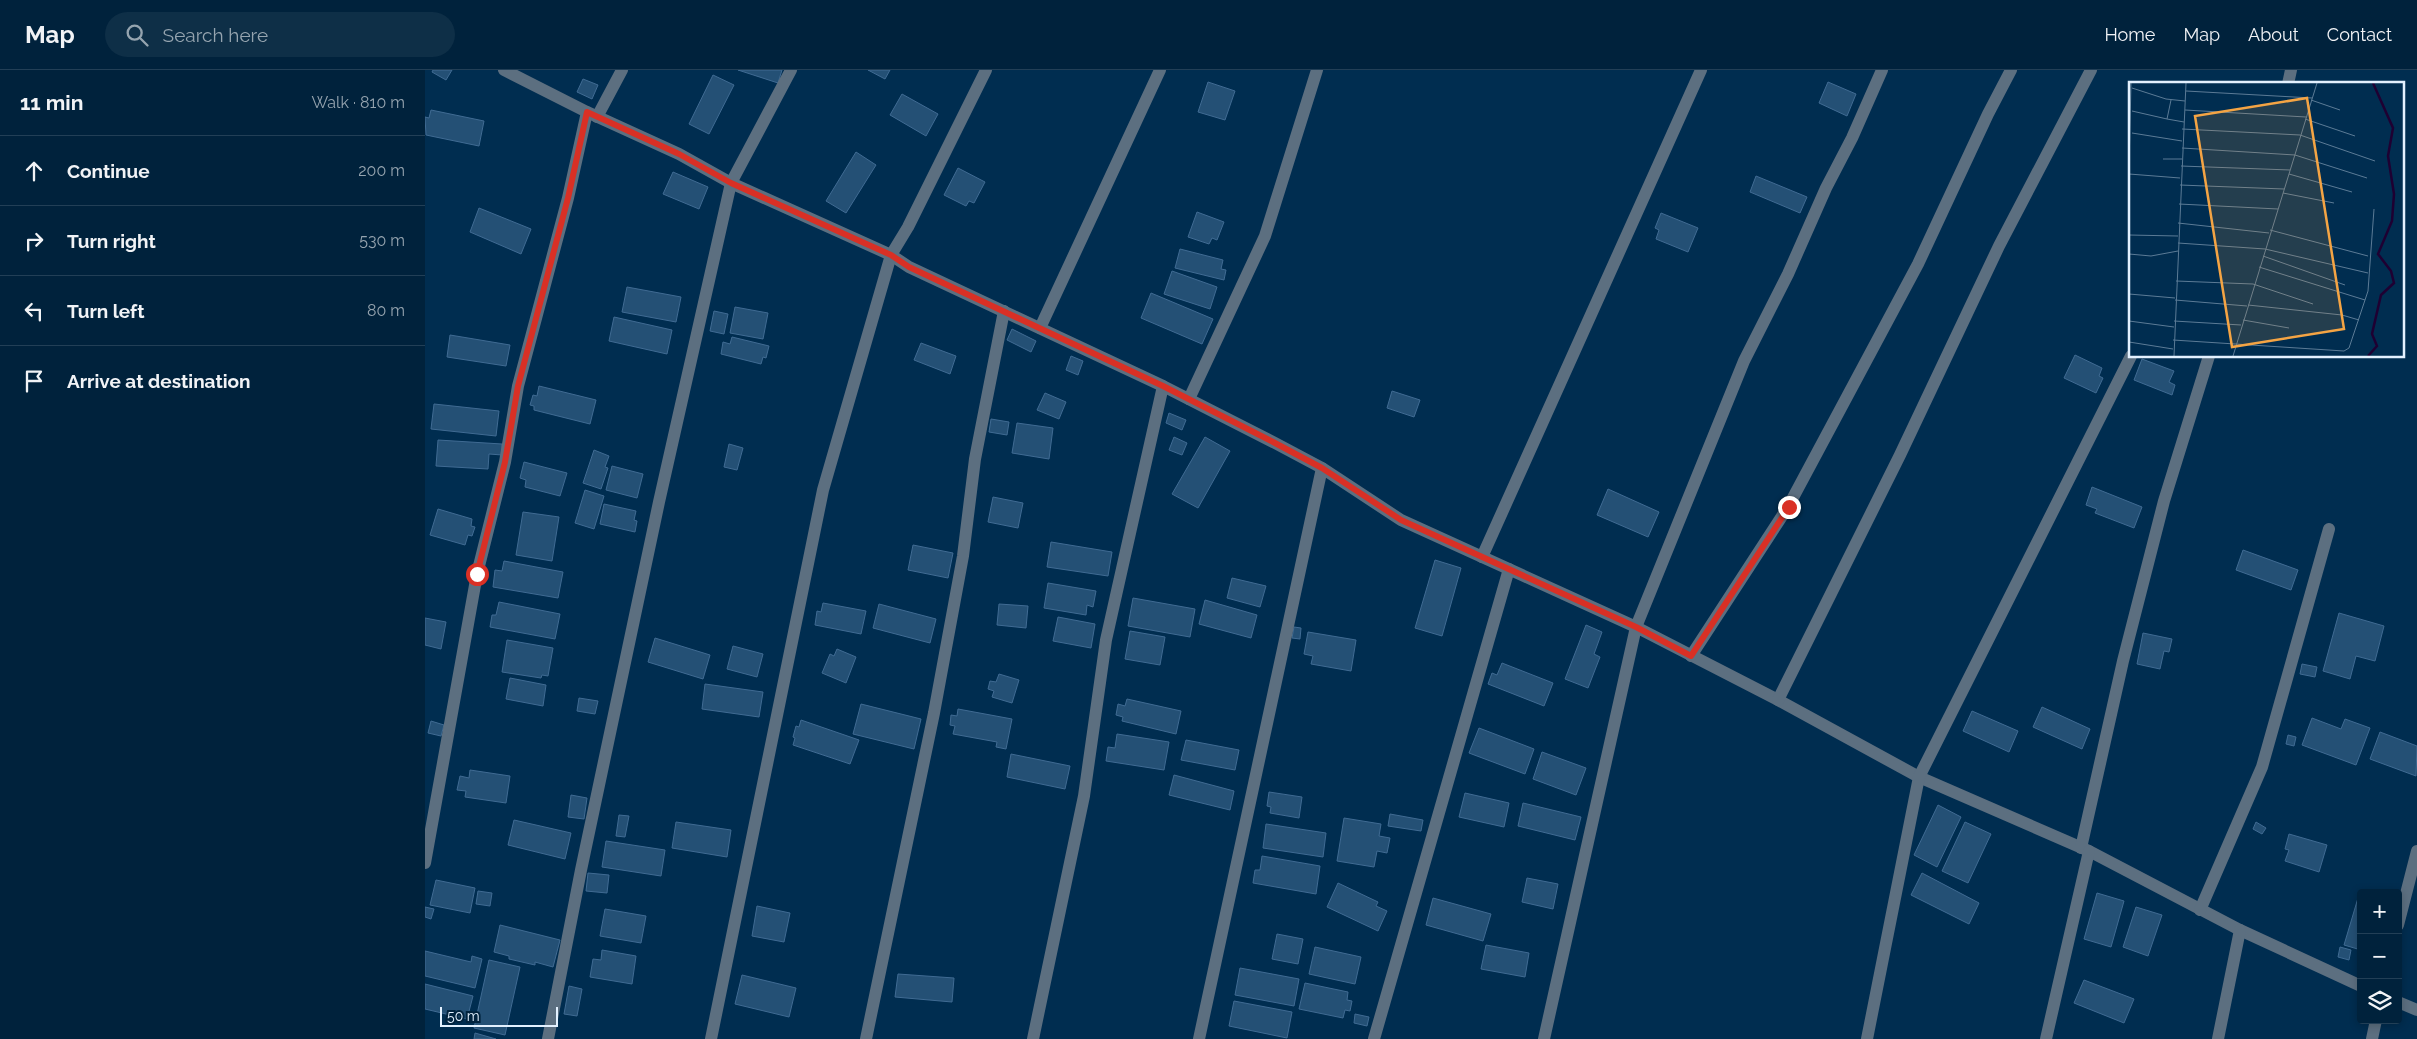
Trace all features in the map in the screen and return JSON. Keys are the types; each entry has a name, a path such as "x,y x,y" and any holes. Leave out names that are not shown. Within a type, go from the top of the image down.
{"street":[{"path":"504,70 592,114 679,154 731,183 891,255 909,267 1163,386 1322,468 1401,520 1636,627 1778,700 1919,777 2085,849 2240,930 2357,984"},
{"path":"425,864 477,574 505,462 518,386 592,114 622,70"},
{"path":"548,1039 581,870 657,512 731,183 791,70"},
{"path":"711,1039 823,490 891,255 908,226 986,70"},
{"path":"1040,328 1161,70"},
{"path":"1189,400 1265,236 1317,70"},
{"path":"1482,557 1701,70"},
{"path":"1543,1039 1636,627 1744,361 1789,274 1826,188 1852,138 1882,70"},
{"path":"1691,656 1789,507 1918,264 1988,114 2011,70"},
{"path":"1778,700 1900,456 1999,246 2091,70"},
{"path":"866,1039 936,704 963,556 975,459 1005,311"},
{"path":"1867,1039 1919,777 2130,358"},
{"path":"2046,1039 2123,660 2162,510 2208,358"},
{"path":"1033,1039 1084,796 1106,640 1163,386"},
{"path":"1199,1039 1322,468"},
{"path":"2200,910 2262,766 2329,529"},
{"path":"1374,1039 1509,569"},
{"path":"2402,909 2417,851"},
{"path":"2219,1039 2240,930"},
{"path":"2402,1004 2417,1010"},
{"path":"2372,1039 2375,1024"}],"building":[{"path":"433,70 452,70 446,80 432,72"},
{"path":"738,70 782,70 778,83"},
{"path":"868,70 890,70 885,79"},
{"path":"713,75 734,85 709,134 689,124"},
{"path":"583,79 598,85 592,99 577,92"},
{"path":"1208,82 1235,91 1225,120 1198,112"},
{"path":"1828,82 1856,94 1847,116 1819,103"},
{"path":"902,94 938,114 926,136 890,115"},
{"path":"431,110 484,121 479,146 426,135 425,117 429,118"},
{"path":"856,152 876,165 846,213 826,201"},
{"path":"958,168 985,182 974,203 969,201 966,206 944,195"},
{"path":"673,172 708,187 699,209 663,194"},
{"path":"1756,176 1807,197 1800,213 1750,192"},
{"path":"479,208 531,229 521,254 470,232"},
{"path":"1197,212 1224,222 1217,240 1212,238 1209,244 1188,237"},
{"path":"1661,213 1698,228 1688,252 1656,239 1659,230 1655,228"},
{"path":"1180,249 1223,260 1221,269 1226,270 1224,280 1175,268"},
{"path":"1172,271 1217,287 1210,309 1164,294"},
{"path":"627,287 681,297 676,322 622,312"},
{"path":"1151,293 1213,319 1202,344 1141,318"},
{"path":"735,307 768,313 763,339 730,333"},
{"path":"714,311 728,314 724,334 710,331"},
{"path":"614,317 672,330 667,354 609,341"},
{"path":"1012,329 1036,341 1031,352 1007,340"},
{"path":"450,335 510,345 506,366 447,357"},
{"path":"732,337 769,346 766,358 763,357 761,364 721,354 723,342 730,344"},
{"path":"921,343 956,356 950,374 914,360"},
{"path":"2075,355 2102,368 2099,376 2103,378 2096,393 2064,378"},
{"path":"1071,356 1083,361 1078,375 1066,370"},
{"path":"2142,359 2174,371 2169,382 2175,385 2172,395 2134,380"},
{"path":"539,386 596,400 590,424 534,410 534,406 530,405 533,395 537,396"},
{"path":"1392,391 1420,400 1414,417 1387,408"},
{"path":"1045,393 1066,402 1059,419 1037,410"},
{"path":"434,404 499,411 496,436 431,429"},
{"path":"1169,413 1186,420 1182,430 1166,423"},
{"path":"991,419 1009,422 1007,435 989,432"},
{"path":"1017,423 1053,428 1049,459 1012,453"},
{"path":"1174,437 1187,443 1182,455 1169,450"},
{"path":"1205,437 1230,451 1198,508 1172,494"},
{"path":"438,440 502,444 502,455 489,454 488,469 436,466"},
{"path":"729,444 743,448 737,470 724,467"},
{"path":"594,450 609,456 605,467 608,468 601,489 583,483"},
{"path":"524,462 567,473 560,496 525,487 526,480 520,478"},
{"path":"612,466 643,474 637,498 606,490"},
{"path":"2092,487 2142,507 2134,528 2095,513 2097,509 2086,505"},
{"path":"1608,489 1659,512 1648,537 1597,515"},
{"path":"585,490 604,496 594,529 575,523"},
{"path":"993,497 1023,503 1018,528 988,522"},
{"path":"604,504 636,511 634,520 637,521 635,532 600,524"},
{"path":"438,509 472,519 471,526 475,527 472,536 468,535 465,545 430,535"},
{"path":"523,512 559,517 552,561 516,555"},
{"path":"1051,542 1112,552 1108,576 1047,567"},
{"path":"913,545 953,553 948,578 908,570"},
{"path":"2243,550 2298,570 2291,590 2236,570"},
{"path":"1435,560 1461,568 1442,636 1415,628"},
{"path":"504,561 563,572 558,598 493,587 495,570 502,571"},
{"path":"1232,578 1266,586 1260,607 1227,598"},
{"path":"1048,583 1096,591 1093,607 1087,605 1086,615 1044,608"},
{"path":"1133,598 1195,609 1190,637 1128,626"},
{"path":"1205,600 1257,615 1251,638 1199,624"},
{"path":"499,602 560,614 555,639 490,627 492,615 496,615"},
{"path":"823,603 866,611 861,634 815,625 817,611 821,612"},
{"path":"879,604 936,619 930,643 873,628"},
{"path":"999,604 1028,606 1026,628 997,625"},
{"path":"2339,613 2384,626 2375,661 2356,656 2350,679 2323,671"},
{"path":"1058,617 1095,624 1091,648 1053,641"},
{"path":"425,618 446,622 441,649 425,645"},
{"path":"1586,625 1602,632 1594,654 1600,657 1588,688 1565,679"},
{"path":"1294,627 1301,628 1300,639 1292,638"},
{"path":"1130,631 1165,637 1160,665 1125,659"},
{"path":"1308,632 1356,640 1351,671 1311,664 1313,656 1304,654"},
{"path":"2143,633 2172,639 2169,652 2164,651 2160,669 2137,664"},
{"path":"655,638 710,655 703,679 648,662"},
{"path":"507,640 553,648 548,676 542,675 541,678 502,672"},
{"path":"733,646 763,654 757,677 727,669"},
{"path":"837,649 856,657 846,683 822,673 830,654 834,656"},
{"path":"1502,663 1553,683 1544,706 1488,684 1492,673 1497,675"},
{"path":"2302,664 2317,667 2315,677 2300,674"},
{"path":"999,674 1019,680 1012,703 992,697 994,691 988,689 990,681 996,682"},
{"path":"510,678 546,685 543,706 506,699"},
{"path":"705,684 763,692 759,717 702,709"},
{"path":"579,698 598,701 595,714 577,711"},
{"path":"1127,699 1181,711 1176,734 1122,721 1123,717 1116,715 1118,704 1125,706"},
{"path":"861,704 921,719 914,749 853,734"},
{"path":"2042,707 2090,729 2082,749 2033,727"},
{"path":"958,709 1012,719 1006,749 996,747 997,742 953,734 955,726 950,725 951,715 957,716"},
{"path":"1972,711 2018,731 2009,752 1963,731"},
{"path":"2312,718 2341,729 2345,719 2370,728 2356,765 2302,745"},
{"path":"801,720 859,740 850,764 793,745 796,726 799,727"},
{"path":"431,721 444,725 441,736 428,733"},
{"path":"1479,728 1534,749 1525,774 1469,753"},
{"path":"2380,732 2417,746 2416,776 2370,759"},
{"path":"1117,734 1169,742 1164,770 1106,761 1108,747 1115,748"},
{"path":"2288,735 2296,737 2294,746 2286,744"},
{"path":"1186,740 1239,750 1235,770 1181,760"},
{"path":"1542,752 1586,768 1576,795 1533,779"},
{"path":"1011,754 1070,766 1065,789 1007,777"},
{"path":"470,770 510,776 506,803 465,797 466,791 457,790 460,776 469,778"},
{"path":"1174,775 1234,791 1230,810 1169,795"},
{"path":"1269,792 1302,797 1299,818 1270,813 1271,807 1267,806"},
{"path":"1465,793 1509,803 1504,827 1459,817"},
{"path":"571,795 587,798 584,819 568,817"},
{"path":"1523,803 1581,817 1575,840 1518,826"},
{"path":"1938,805 1961,817 1937,867 1914,855"},
{"path":"1390,814 1423,820 1421,831 1388,826"},
{"path":"619,815 629,816 625,837 616,836"},
{"path":"1344,818 1381,824 1379,836 1390,838 1387,853 1377,851 1374,867 1337,861"},
{"path":"514,820 571,833 565,859 508,845"},
{"path":"676,822 731,830 727,857 672,848"},
{"path":"1965,822 1991,834 1968,883 1942,871"},
{"path":"2256,822 2266,828 2262,834 2253,829"},
{"path":"1266,824 1326,833 1323,857 1263,848"},
{"path":"2289,834 2327,845 2319,872 2285,861 2289,850 2285,849"},
{"path":"606,841 665,850 661,876 602,867"},
{"path":"1262,856 1320,866 1316,894 1253,883 1255,870 1260,870"},
{"path":"588,873 609,875 607,893 586,891"},
{"path":"1922,873 1979,903 1969,924 1911,895"},
{"path":"1527,878 1558,884 1553,909 1522,902"},
{"path":"436,880 475,888 470,913 430,905"},
{"path":"1338,883 1378,902 1376,906 1387,911 1378,931 1327,907"},
{"path":"478,891 492,893 490,906 476,904"},
{"path":"2097,893 2124,901 2111,947 2084,939"},
{"path":"1433,898 1491,914 1483,941 1426,925"},
{"path":"2357,901 2357,949 2344,945"},
{"path":"757,906 790,913 784,942 752,936"},
{"path":"425,907 434,909 431,919 425,917"},
{"path":"2136,907 2162,915 2148,956 2123,947"},
{"path":"605,909 646,916 641,943 600,936"},
{"path":"500,925 560,940 553,967 535,962 535,965 509,959 509,956 494,952"},
{"path":"1277,934 1303,939 1298,964 1272,959"},
{"path":"1486,945 1529,953 1525,977 1481,969"},
{"path":"1315,947 1361,957 1355,984 1309,974"},
{"path":"2340,947 2351,950 2349,960 2338,957"},
{"path":"602,950 636,956 632,984 590,977 593,959 601,960"},
{"path":"425,951 471,962 472,956 482,959 475,988 425,976"},
{"path":"489,960 520,967 505,1035 474,1028"},
{"path":"1240,968 1299,979 1294,1006 1235,995"},
{"path":"898,974 954,978 952,1002 895,997"},
{"path":"742,975 796,988 789,1017 735,1004"},
{"path":"2084,980 2134,999 2124,1023 2074,1003"},
{"path":"1305,983 1348,992 1347,1000 1352,1001 1350,1011 1345,1010 1343,1018 1299,1009"},
{"path":"425,984 473,996 467,1019 425,1009"},
{"path":"569,986 582,989 577,1016 564,1014"},
{"path":"1234,1001 1292,1012 1287,1038 1229,1026"},
{"path":"1355,1014 1369,1017 1367,1026 1354,1023"},
{"path":"475,1033 496,1039 474,1039"}],"route":[{"path":"477,574 505,462 518,386 568,198 587,112 679,154 731,183 891,255 909,267 1163,386 1322,468 1342,483 1401,520 1636,627 1691,656 1789,507"}]}
